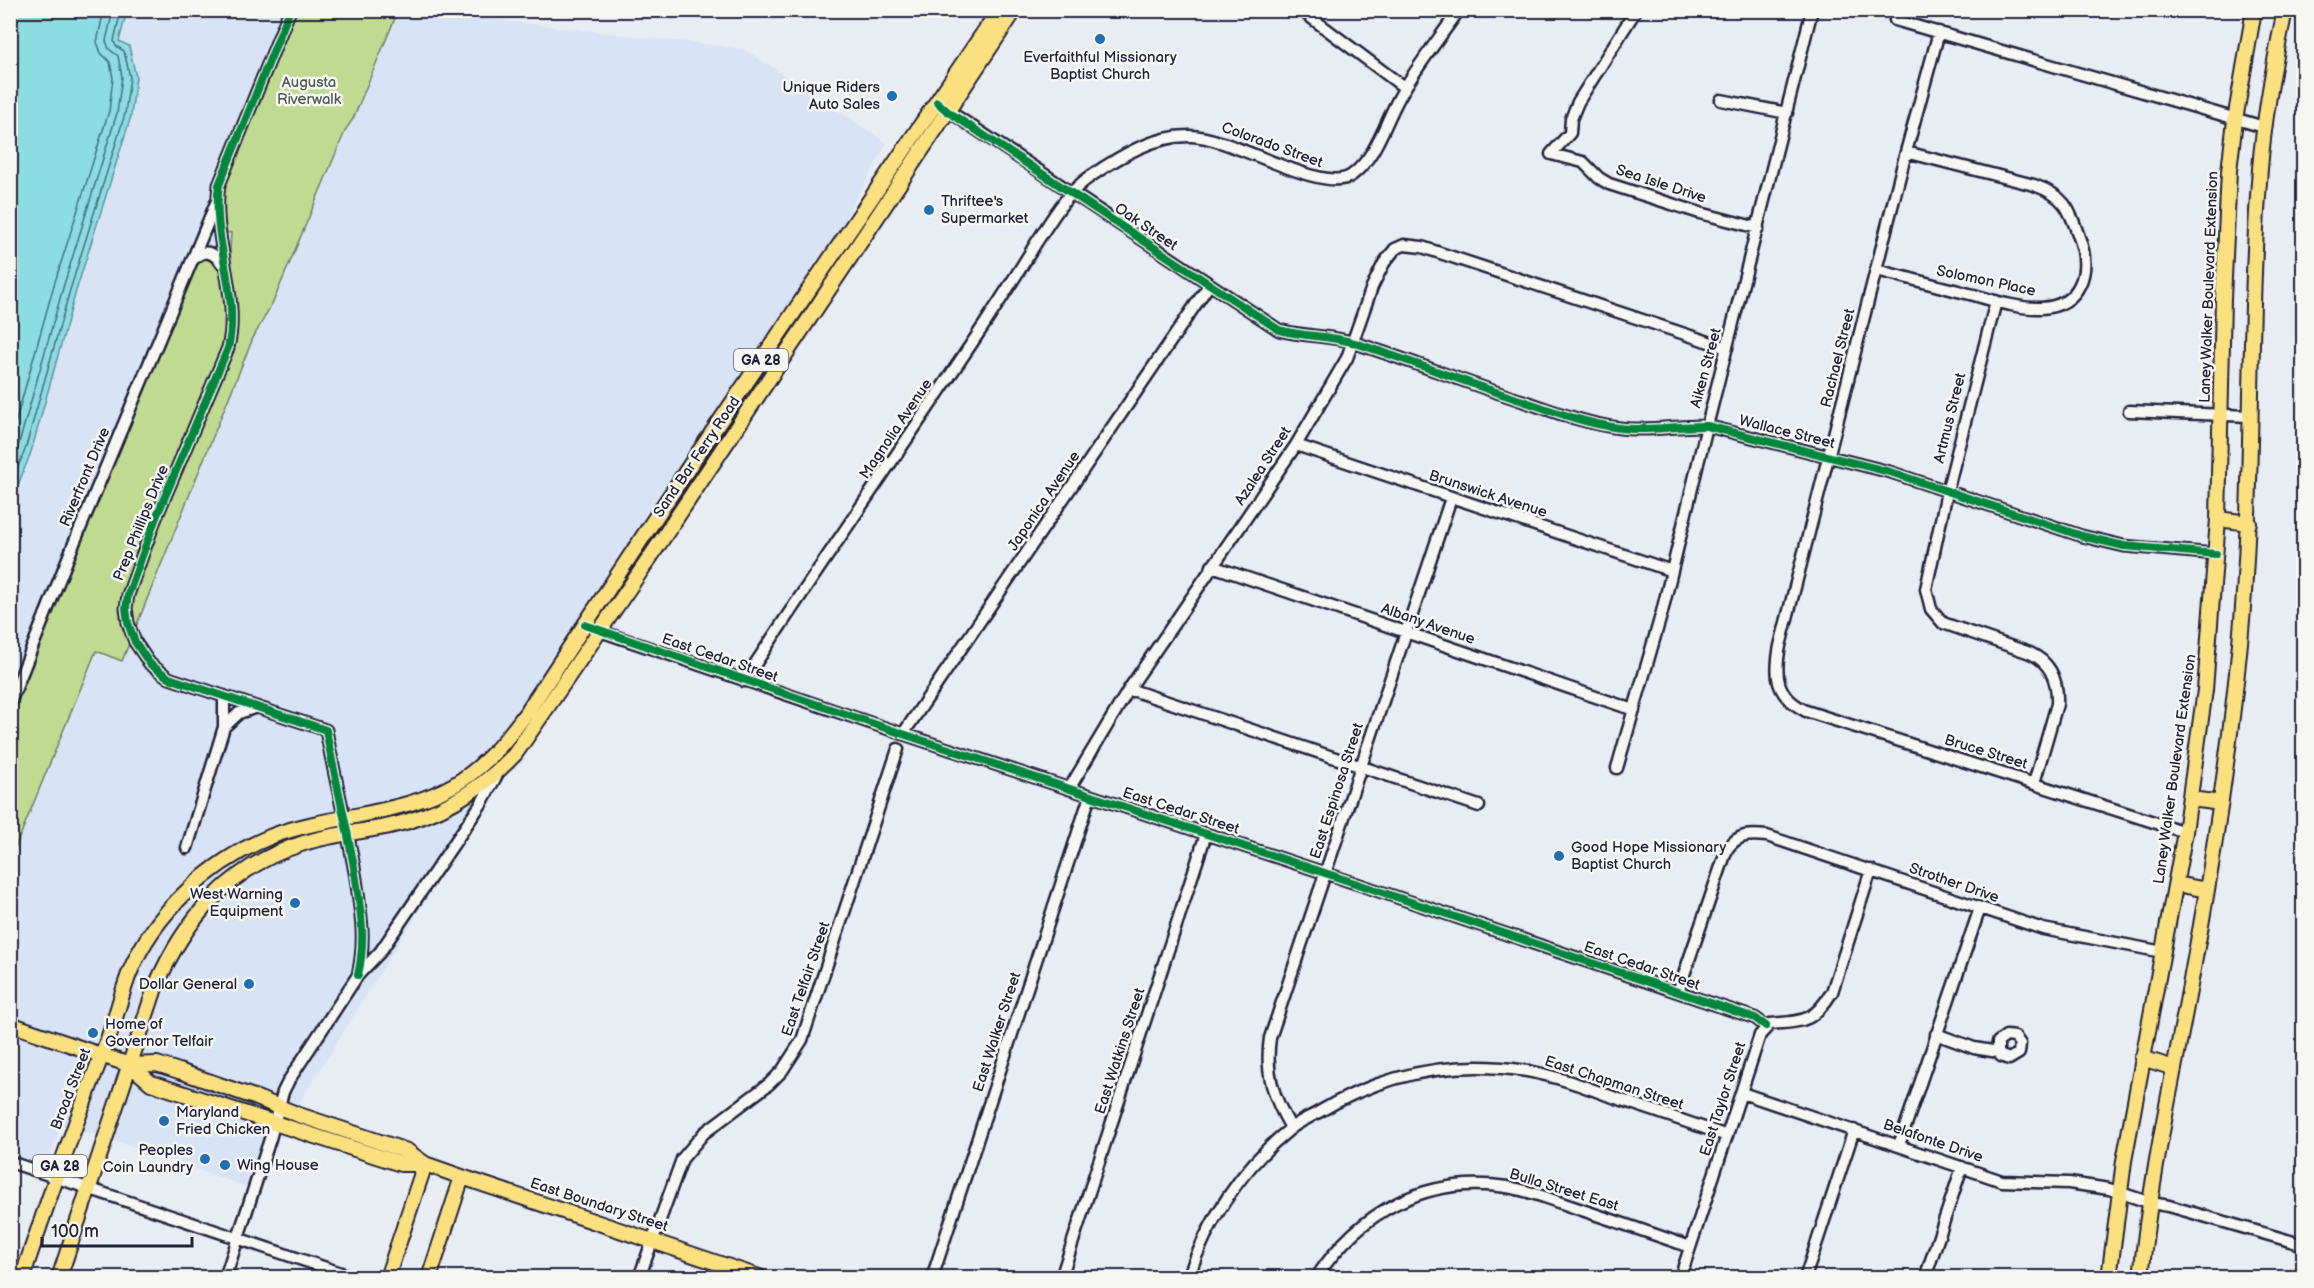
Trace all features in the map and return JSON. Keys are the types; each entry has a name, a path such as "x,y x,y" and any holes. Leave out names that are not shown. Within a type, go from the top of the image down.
{"main road":[{"name":"Sand Bar Ferry Road","path":"502,768 526,738 599,631 942,107 999,10"},
{"name":"Sand Bar Ferry Road","path":"527,712 732,404 942,107 1015,10"},
{"name":"Laney Walker Boulevard Extension","path":"2109,1278 2120,1192 2142,1058 2191,799 2205,690 2218,519 2224,244 2235,120 2254,10"},
{"path":"2141,1278 2151,1203 2221,803 2240,646 2248,523 2254,260 2264,127 2285,10"},
{"path":"2218,519 2248,523"},
{"name":"Broad Street","path":"20,1276 137,957 158,925 195,884 228,859 273,836 308,825 402,806 437,795 453,786 476,771 496,753 527,712"},
{"name":"GA 28","path":"59,1278 155,988 185,929 236,878 270,857 304,843 405,822 442,809 473,792 502,768"},
{"path":"2191,799 2221,803"},
{"path":"2176,884 2207,890"},
{"name":"East Boundary Street","path":"10,1024 130,1065 157,1064 407,1151 425,1164 462,1178 762,1278"},
{"path":"2142,1058 2174,1068"},
{"name":"East Boundary Street","path":"130,1065 151,1083 401,1164 425,1164"},
{"path":"387,1278 425,1164"},
{"path":"429,1278 462,1178"}],"street":[{"name":"Prep Phillips Drive","path":"290,10 224,170 217,200 233,319 228,348 133,578 126,608 128,623 135,642 150,664 169,678 326,730 348,833 363,929 358,975"},
{"path":"1301,10 1405,88"},
{"name":"Colorado Street","path":"1072,192 1092,175 1145,146 1157,141 1192,136 1216,140 1313,177 1342,180 1352,175 1368,159 1405,88 1459,10"},
{"name":"Sea Isle Drive","path":"1636,10 1578,102 1571,119 1570,133 1551,154 1583,162 1599,178 1609,184 1700,213 1758,228"},
{"name":"Aiken Street","path":"1617,768 1672,571 1812,10"},
{"path":"1895,20 2264,127"},
{"name":"Rachael Street","path":"1782,692 1777,679 1778,653 1906,152 1939,32"},
{"path":"1721,100 1787,113"},
{"name":"Oak Street","path":"942,107 1279,330 1297,335 1333,338 1353,343"},
{"name":"Solomon Place","path":"1876,270 2031,308 2053,306 2069,299 2080,286 2085,273 2081,243 2065,203 2053,192 1906,152"},
{"name":"Magnolia Avenue","path":"744,681 1072,192"},
{"name":"Riverfront Drive","path":"10,704 70,553 217,200"},
{"name":"Azalea Street","path":"1069,789 1129,689 1296,445 1343,365 1378,272 1389,256 1400,247 1414,245 1727,348"},
{"path":"190,263 199,253 207,251 217,256 224,265"},
{"name":"Japonica Avenue","path":"903,734 1209,285"},
{"name":"Artmus Street","path":"1995,301 1947,492 1926,589 1931,609 1943,622 1953,628 2039,657 2046,663 2055,679 2057,690 2054,718 2034,783"},
{"name":"Wallace Street","path":"1353,343 1599,425 1643,430 1707,426 1890,472 2060,530 2124,546 2216,554"},
{"path":"2129,411 2250,416"},
{"name":"Brunswick Avenue","path":"1296,445 1672,571"},
{"name":"East Espinosa Street","path":"1291,1128 1270,1079 1268,1068 1270,1038 1451,498"},
{"name":"Albany Avenue","path":"1212,566 1634,710"},
{"name":"East Cedar Street","path":"585,625 744,681 1755,1018 1766,1026"},
{"path":"1129,689 1479,806"},
{"name":"Bruce Street","path":"1782,692 1806,711 2185,832"},
{"path":"187,848 224,727 224,696"},
{"path":"224,727 239,713 257,707"},
{"name":"East Telfair Street","path":"639,1278 679,1166 689,1150 704,1133 775,1078 789,1063 802,1040 898,749"},
{"path":"225,1278 289,1080 358,975 380,951 481,804 502,768"},
{"name":"East Walker Street","path":"932,1278 1090,796"},
{"name":"East Watkins Street","path":"1061,1278 1206,834"},
{"name":"Strother Drive","path":"1678,992 1727,849 1738,837 1754,835 1767,836 2043,929 2163,952"},
{"path":"1766,1026 1803,1021 1822,1008 1832,992 1871,870"},
{"path":"1899,1145 1980,908"},
{"name":"East Taylor Street","path":"1680,1278 1760,1035 1766,1026"},
{"path":"1936,1034 1974,1048 1998,1052"},
{"name":"East Chapman Street","path":"1189,1275 1206,1231 1223,1203 1257,1160 1291,1128 1346,1096 1386,1080 1431,1070 1488,1067 1528,1071 1556,1078 1727,1136"},
{"name":"Belafonte Drive","path":"1742,1093 2002,1180 2069,1183 2120,1192 2151,1203 2169,1206 2304,1245"},
{"path":"1805,1278 1854,1130"},
{"path":"10,1162 356,1278"},
{"path":"1925,1278 1962,1167"},
{"name":"Bulla Street East","path":"1316,1278 1336,1249 1370,1218 1411,1196 1458,1186 1500,1186 1525,1191 1690,1247"},
{"path":"1189,1275 1204,1278"}],"shaded area":[{"path":"78,11 438,11 744,49 887,143 808,285 247,1187 113,1140 61,1125 47,1167 11,1155 11,300"}],"green space":[{"name":"Augusta Riverwalk","path":"289,11 398,11 274,300 253,338 122,661 96,651 11,858 11,692 19,697 88,522 198,259 211,257 229,268 231,233 224,232 222,193 239,146 230,142"}],"water":[{"path":"11,10 127,11 119,41 129,46 136,77 131,116 76,291 31,452 11,503"}],"cycle path":[{"path":"290,10 219,185 219,226 231,308 228,348 155,520 128,595 126,608 128,623 135,642 150,664 169,678 326,730 360,904 362,938 358,975"},
{"path":"937,102 947,111 1279,330 1355,343 1595,424 1631,429 1707,426 1890,472 2082,536 2124,546 2216,554"},
{"path":"585,625 903,734 1755,1018 1766,1026"}],"place":[{"name":"Everfaithful Missionary Baptist Church","path":"1100,39"},
{"name":"Unique Riders Auto Sales","path":"892,96"},
{"name":"Thriftee's Supermarket","path":"929,210"},
{"name":"Good Hope Missionary Baptist Church","path":"1559,856"},
{"name":"West Warning Equipment","path":"295,903"},
{"name":"Dollar General","path":"249,984"},
{"name":"Home of Governor Telfair","path":"93,1033"},
{"name":"Maryland Fried Chicken","path":"164,1121"},
{"name":"Peoples Coin Laundry","path":"205,1159"},
{"name":"Wing House","path":"225,1165"}]}
